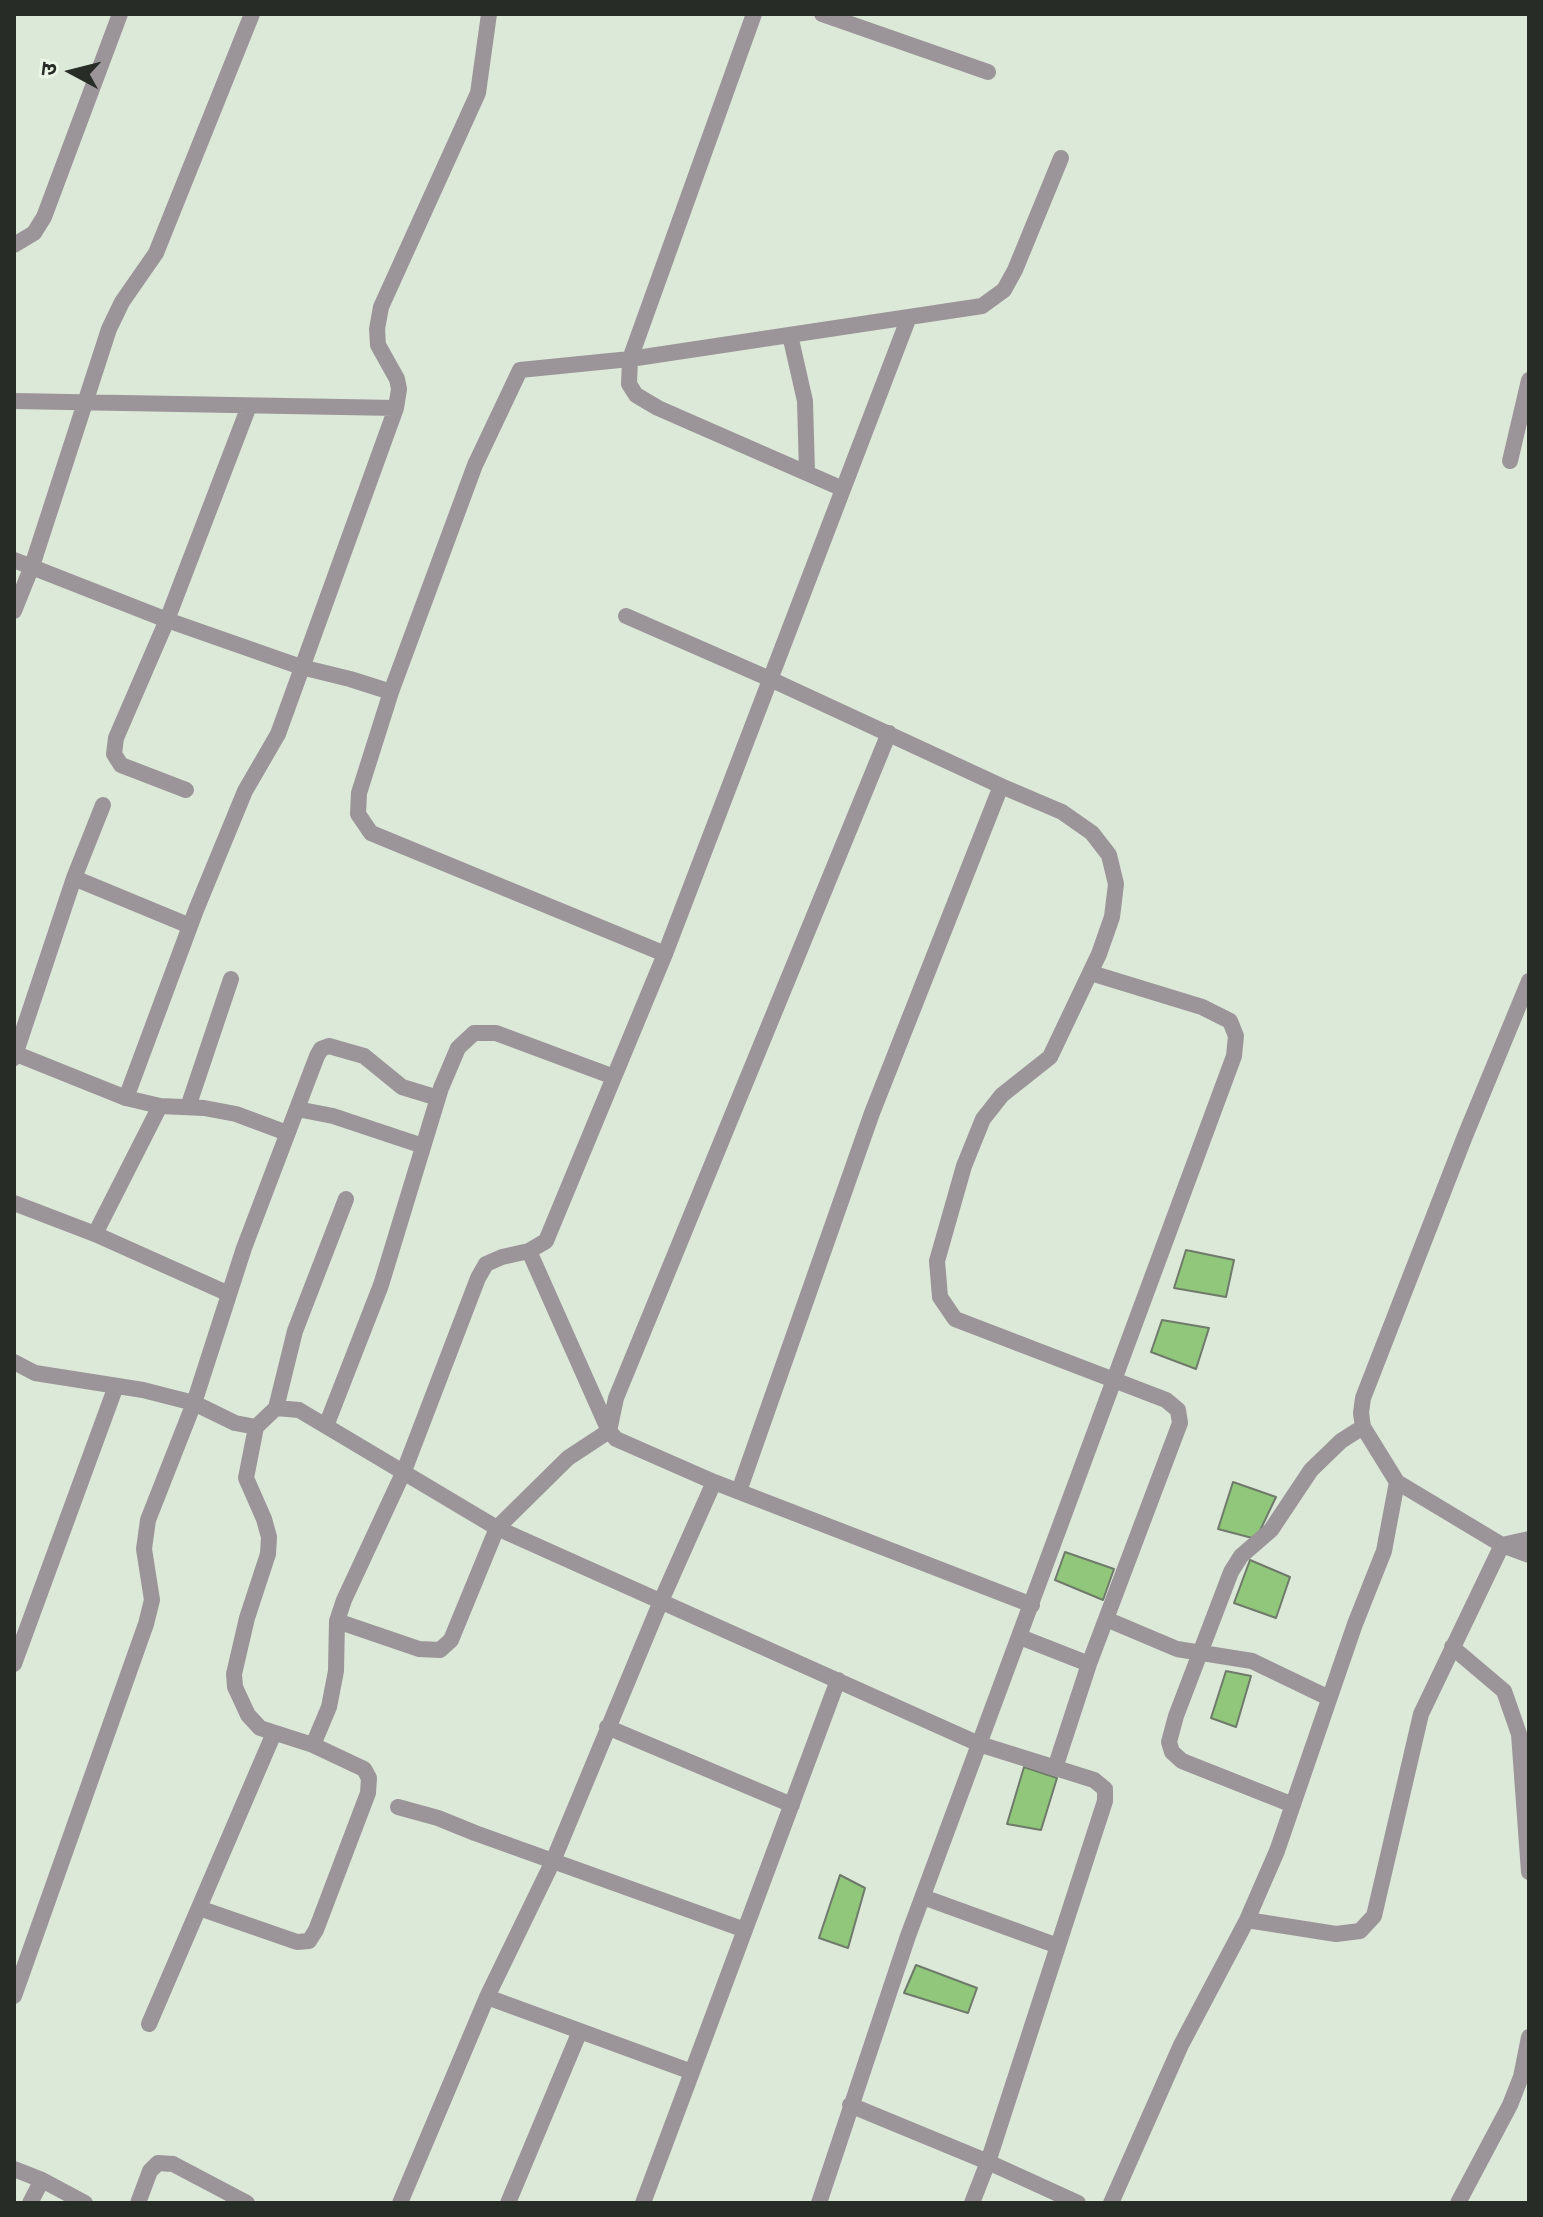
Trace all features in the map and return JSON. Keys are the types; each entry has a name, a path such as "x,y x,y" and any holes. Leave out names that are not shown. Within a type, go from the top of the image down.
{"street":[{"path":"14,245 34,233 44,217 120,14"},
{"path":"14,611 32,566 109,329 122,302 156,253 252,14"},
{"path":"126,1098 190,926 245,791 278,734 396,408 397,379 378,345 381,307 478,93 489,14"},
{"path":"754,14 630,359 629,384 636,395 658,408 843,489"},
{"path":"822,14 988,72"},
{"path":"665,954 371,833 358,814 359,793 391,692 475,465 520,370 630,359 982,306 1004,290 1015,270 1061,158"},
{"path":"313,1745 329,1707 336,1671 337,1621 344,1600 404,1471 478,1278 486,1264 529,1251 546,1241 665,954 909,317"},
{"path":"790,335 805,401 807,473"},
{"path":"1510,461 1529,380"},
{"path":"14,401 396,408"},
{"path":"186,790 121,765 114,754 116,738 167,620 249,406"},
{"path":"14,560 167,620 301,667 391,692"},
{"path":"626,616 1062,812 1092,833 1109,855 1116,884 1112,917 1091,973 1050,1057 1002,1095 983,1119 964,1166 937,1261 940,1297 955,1319 1166,1400 1178,1410 1180,1423 1089,1664 1055,1768"},
{"path":"337,1621 419,1649 440,1650 451,1640 497,1528 568,1458 609,1431 616,1398 889,733"},
{"path":"739,1491 872,1113 1001,786"},
{"path":"103,805 74,878 14,1055 126,1098 160,1106 236,1114 287,1133"},
{"path":"74,878 190,926"},
{"path":"819,2203 923,1897 1234,1056 1236,1036 1230,1021 1202,1007 1091,973"},
{"path":"188,1107 231,979"},
{"path":"1529,981 1363,1398 1361,1413 1363,1427 1397,1482 1502,1545 1529,1555"},
{"path":"326,1426 381,1285 438,1098 458,1048 474,1033 496,1033 614,1077"},
{"path":"14,1996 146,1624 152,1600 144,1549 148,1520 194,1403 229,1294 317,1056 321,1049 329,1046 364,1056 402,1087 438,1098"},
{"path":"95,1234 160,1106"},
{"path":"297,1109 333,1116 423,1146"},
{"path":"199,1908 297,1942 309,1941 316,1930 368,1793 369,1778 364,1769 313,1745 260,1728 248,1715 235,1687 234,1674 247,1618 268,1554 269,1537 264,1519 246,1478 256,1427 276,1408 295,1331 346,1199"},
{"path":"14,1203 95,1234 229,1294"},
{"path":"529,1251 609,1431 616,1439 714,1482 1032,1605"},
{"path":"14,1362 35,1373 194,1403 235,1423 256,1427"},
{"path":"14,1664 116,1386"},
{"path":"276,1408 299,1410 497,1528 979,1744 1094,1780 1105,1789 1105,1801 972,2203"},
{"path":"1293,1805 1182,1761 1172,1752 1169,1742 1231,1572 1241,1556 1271,1530 1311,1470 1341,1441 1363,1427"},
{"path":"400,2203 487,1997 553,1861 607,1727 714,1482"},
{"path":"1111,2203 1181,2045 1247,1920 1277,1851 1329,1698 1384,1551 1397,1482"},
{"path":"1502,1545 1529,1539"},
{"path":"1247,1920 1336,1934 1360,1931 1374,1916 1421,1714 1502,1545"},
{"path":"1106,1619 1177,1649 1252,1661 1329,1698"},
{"path":"1020,1637 1089,1664"},
{"path":"1452,1647 1504,1691 1519,1734 1529,1872"},
{"path":"643,2203 838,1680"},
{"path":"607,1727 792,1805"},
{"path":"149,2024 274,1733"},
{"path":"398,1807 429,1815 745,1930"},
{"path":"923,1897 1058,1946"},
{"path":"487,1997 692,2072"},
{"path":"508,2203 580,2031"},
{"path":"1458,2203 1510,2105 1521,2077 1529,2037"},
{"path":"850,2105 1078,2203"},
{"path":"138,2203 150,2171 158,2163 173,2164 247,2203"},
{"path":"14,2169 85,2203"},
{"path":"30,2203 42,2180"}],"building":[{"path":"1186,1250 1234,1260 1226,1297 1174,1288"},
{"path":"1162,1320 1209,1328 1196,1369 1151,1352"},
{"path":"1233,1482 1276,1497 1256,1539 1218,1529"},
{"path":"1065,1552 1114,1569 1103,1600 1055,1580"},
{"path":"1250,1560 1290,1577 1276,1618 1234,1603"},
{"path":"1226,1671 1251,1676 1236,1727 1211,1718"},
{"path":"1024,1767 1057,1778 1041,1830 1007,1824"},
{"path":"840,1875 865,1888 848,1948 819,1938"},
{"path":"916,1965 977,1988 968,2013 904,1993"}]}
